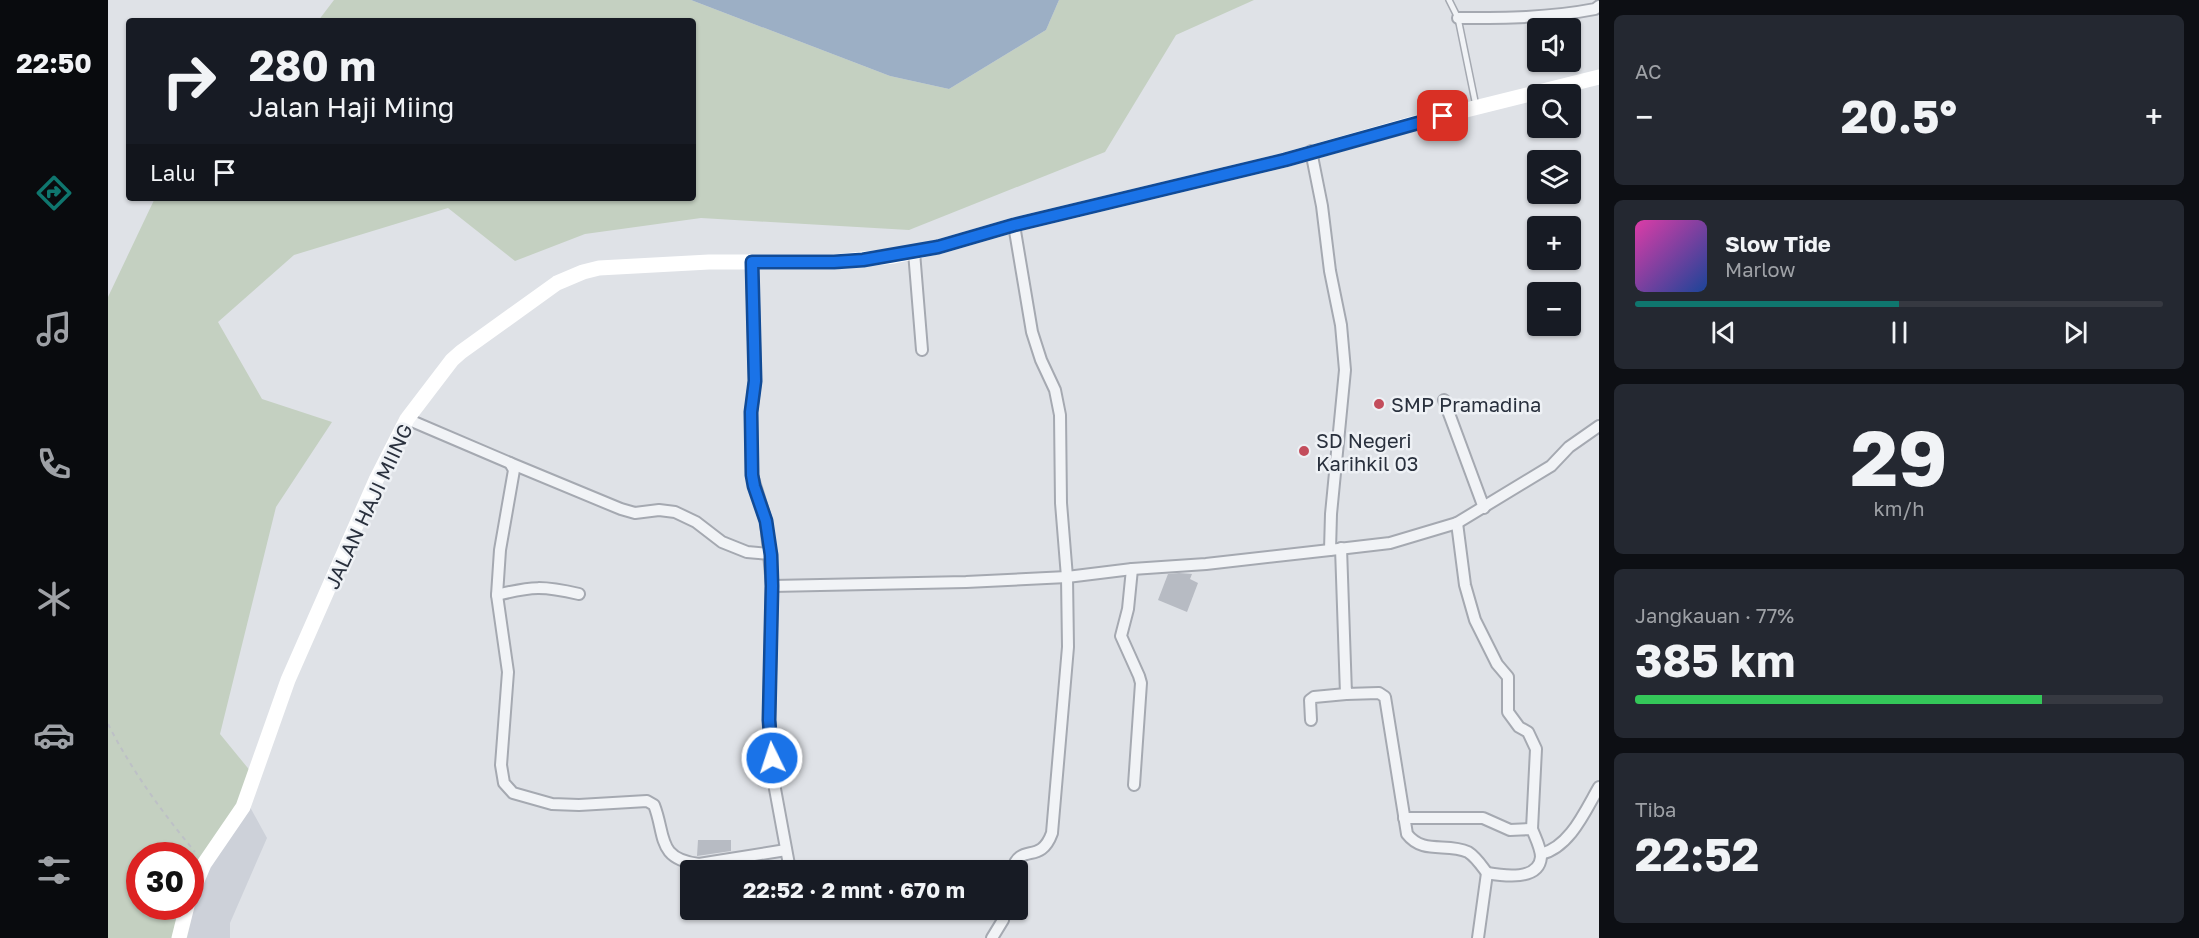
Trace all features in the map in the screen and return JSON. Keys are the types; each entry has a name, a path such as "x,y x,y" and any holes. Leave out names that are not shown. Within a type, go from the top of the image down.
{"main road":[{"name":"JALAN HAJI MIING","path":"204,864 243,807 288,680 376,480 407,420 452,360 549,289 571,277 599,268 709,262 834,262 914,252 1014,225 1275,162 1476,107 1599,77"},
{"path":"179,938 184,920"}],"street":[{"path":"1458,18 1557,15 1594,9 1599,6"},
{"path":"1311,151 1341,325 1345,370 1333,483 1346,694"},
{"path":"1014,225 1032,332 1038,353 1055,390 1060,416 1061,503 1067,577 1068,647 1052,833 1048,844 1042,850 1022,854 1016,860"},
{"path":"914,252 922,350"},
{"path":"752,262 755,381 751,412 752,475 766,521 771,555 769,720 773,778 788,860"},
{"path":"1444,400 1484,508"},
{"path":"407,420 621,509 635,513 659,510 675,512 696,522 722,542 747,552 771,555"},
{"path":"772,586 966,582 1067,577 1390,543 1436,531 1457,523 1484,508 1551,466 1569,447 1599,426"},
{"path":"510,463 514,470 500,550 497,595 508,672 501,765 504,783 513,793 552,804 579,805 647,801 654,805 658,815 666,849 673,856 687,863 699,864 786,850"},
{"path":"1457,523 1465,585 1475,620 1497,664 1508,677 1508,712 1520,727 1528,732 1536,749 1532,829 1541,855 1539,866 1532,872 1524,874 1487,873"},
{"path":"1132,569 1128,609 1121,636 1141,683 1134,784"},
{"path":"497,595 529,587 550,588 579,594"},
{"path":"1311,720 1310,700 1314,697 1379,693 1385,697 1407,834 1413,842 1426,846 1462,850 1474,856 1487,873 1478,938"},
{"path":"1541,855 1551,852 1572,832 1599,787"},
{"path":"1404,818 1483,818 1510,830 1532,829"},
{"path":"992,938 1003,920"}],"lane":[{"path":"1449,0 1458,18 1476,107"}],"path":[{"path":"108,724 158,807 186,842"}],"shaded area":[{"path":"245,798 267,838 230,923 230,938 187,938 191,920 204,920 204,878"}],"green space":[{"path":"334,0 691,0 890,76 949,89 1046,30 1059,0 1254,0 1176,35 1105,152 909,230 701,218 585,234 515,261 448,208 294,255 218,322 262,399 332,422 276,507 220,734 256,778 204,879 204,842 126,842 126,920 191,920 187,938 108,938 108,297 154,201 696,201 696,18 320,18"}],"water":[{"path":"691,0 1059,0 1046,30 949,89 890,76"}],"building":[{"path":"1168,574 1192,574 1190,579 1198,583 1187,612 1158,600"},
{"path":"698,840 731,840 731,851 697,856"}],"place":[{"name":"SMP Pramadina","path":"1379,404"},
{"name":"SD Negeri Karihkil 03","path":"1304,451"}],"route":[{"path":"772,758 769,720 771,555 766,521 752,475 751,412 755,381 752,262 863,260 938,247 1014,225 1285,160 1443,116"}]}
